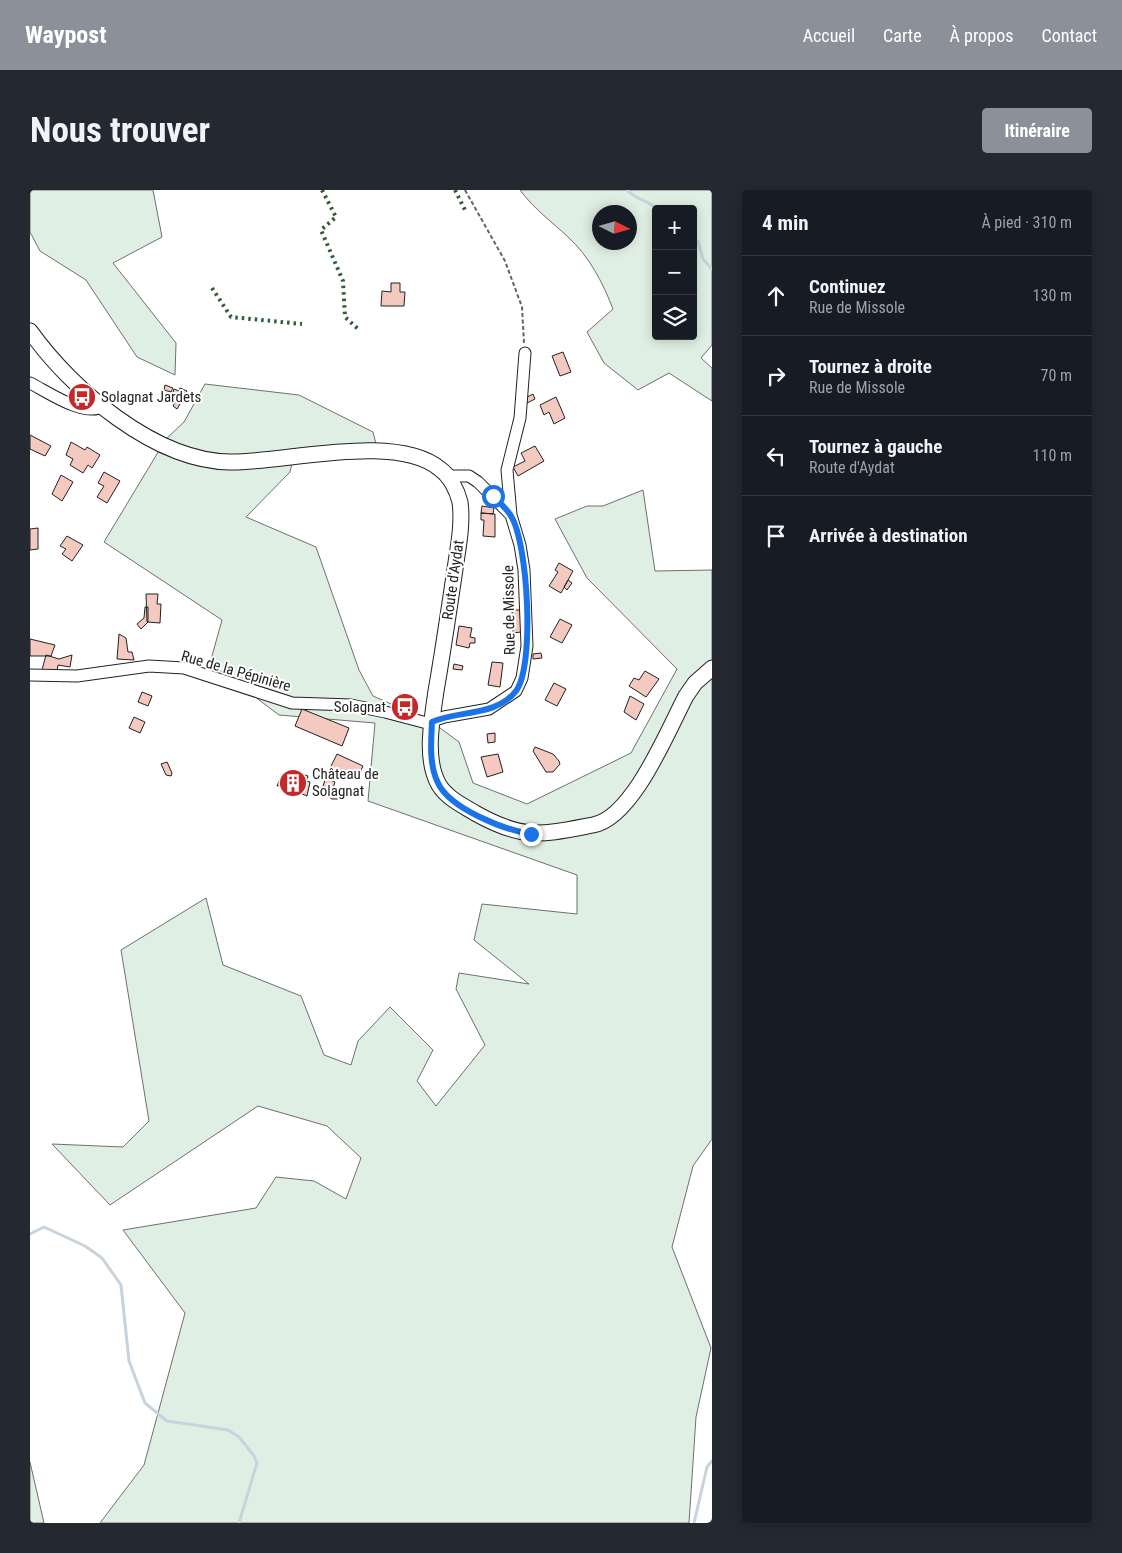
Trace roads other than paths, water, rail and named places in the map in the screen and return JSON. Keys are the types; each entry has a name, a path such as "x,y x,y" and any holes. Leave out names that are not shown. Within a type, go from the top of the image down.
{"main road":[{"name":"Route d'Aydat","path":"30,331 56,365 103,406 155,443 204,459 251,461 365,450 416,458 440,468 447,476 458,496 460,522 432,722 432,761 438,784 446,794 462,806 494,824 513,831 531,834 602,824 630,798 686,696 695,683 712,668"}],"street":[{"path":"511,516 507,470 520,418 525,353"},
{"path":"30,383 85,410 97,410 103,406"},
{"name":"Rue de Missole","path":"432,722 444,717 489,709 516,691 522,678 527,646 524,570 520,545 511,516 474,478 458,475 447,476"},
{"name":"Rue de la Pépinière","path":"30,675 77,676 149,666 184,668 292,703 351,706 385,712 426,723 432,722"}],"waterway":[{"path":"627,190 652,205"},
{"path":"697,241 703,259 712,269"},
{"path":"30,1234 44,1227 85,1246 102,1258 121,1285 129,1361 145,1403 167,1421 228,1430 239,1437 254,1456 257,1463 239,1523"},
{"path":"694,1523 707,1467 712,1461"}],"place":[{"name":"Solagnat Jardets","path":"82,397"},
{"name":"Solagnat","path":"405,707"},
{"name":"Château de Solagnat","path":"293,783"}]}
